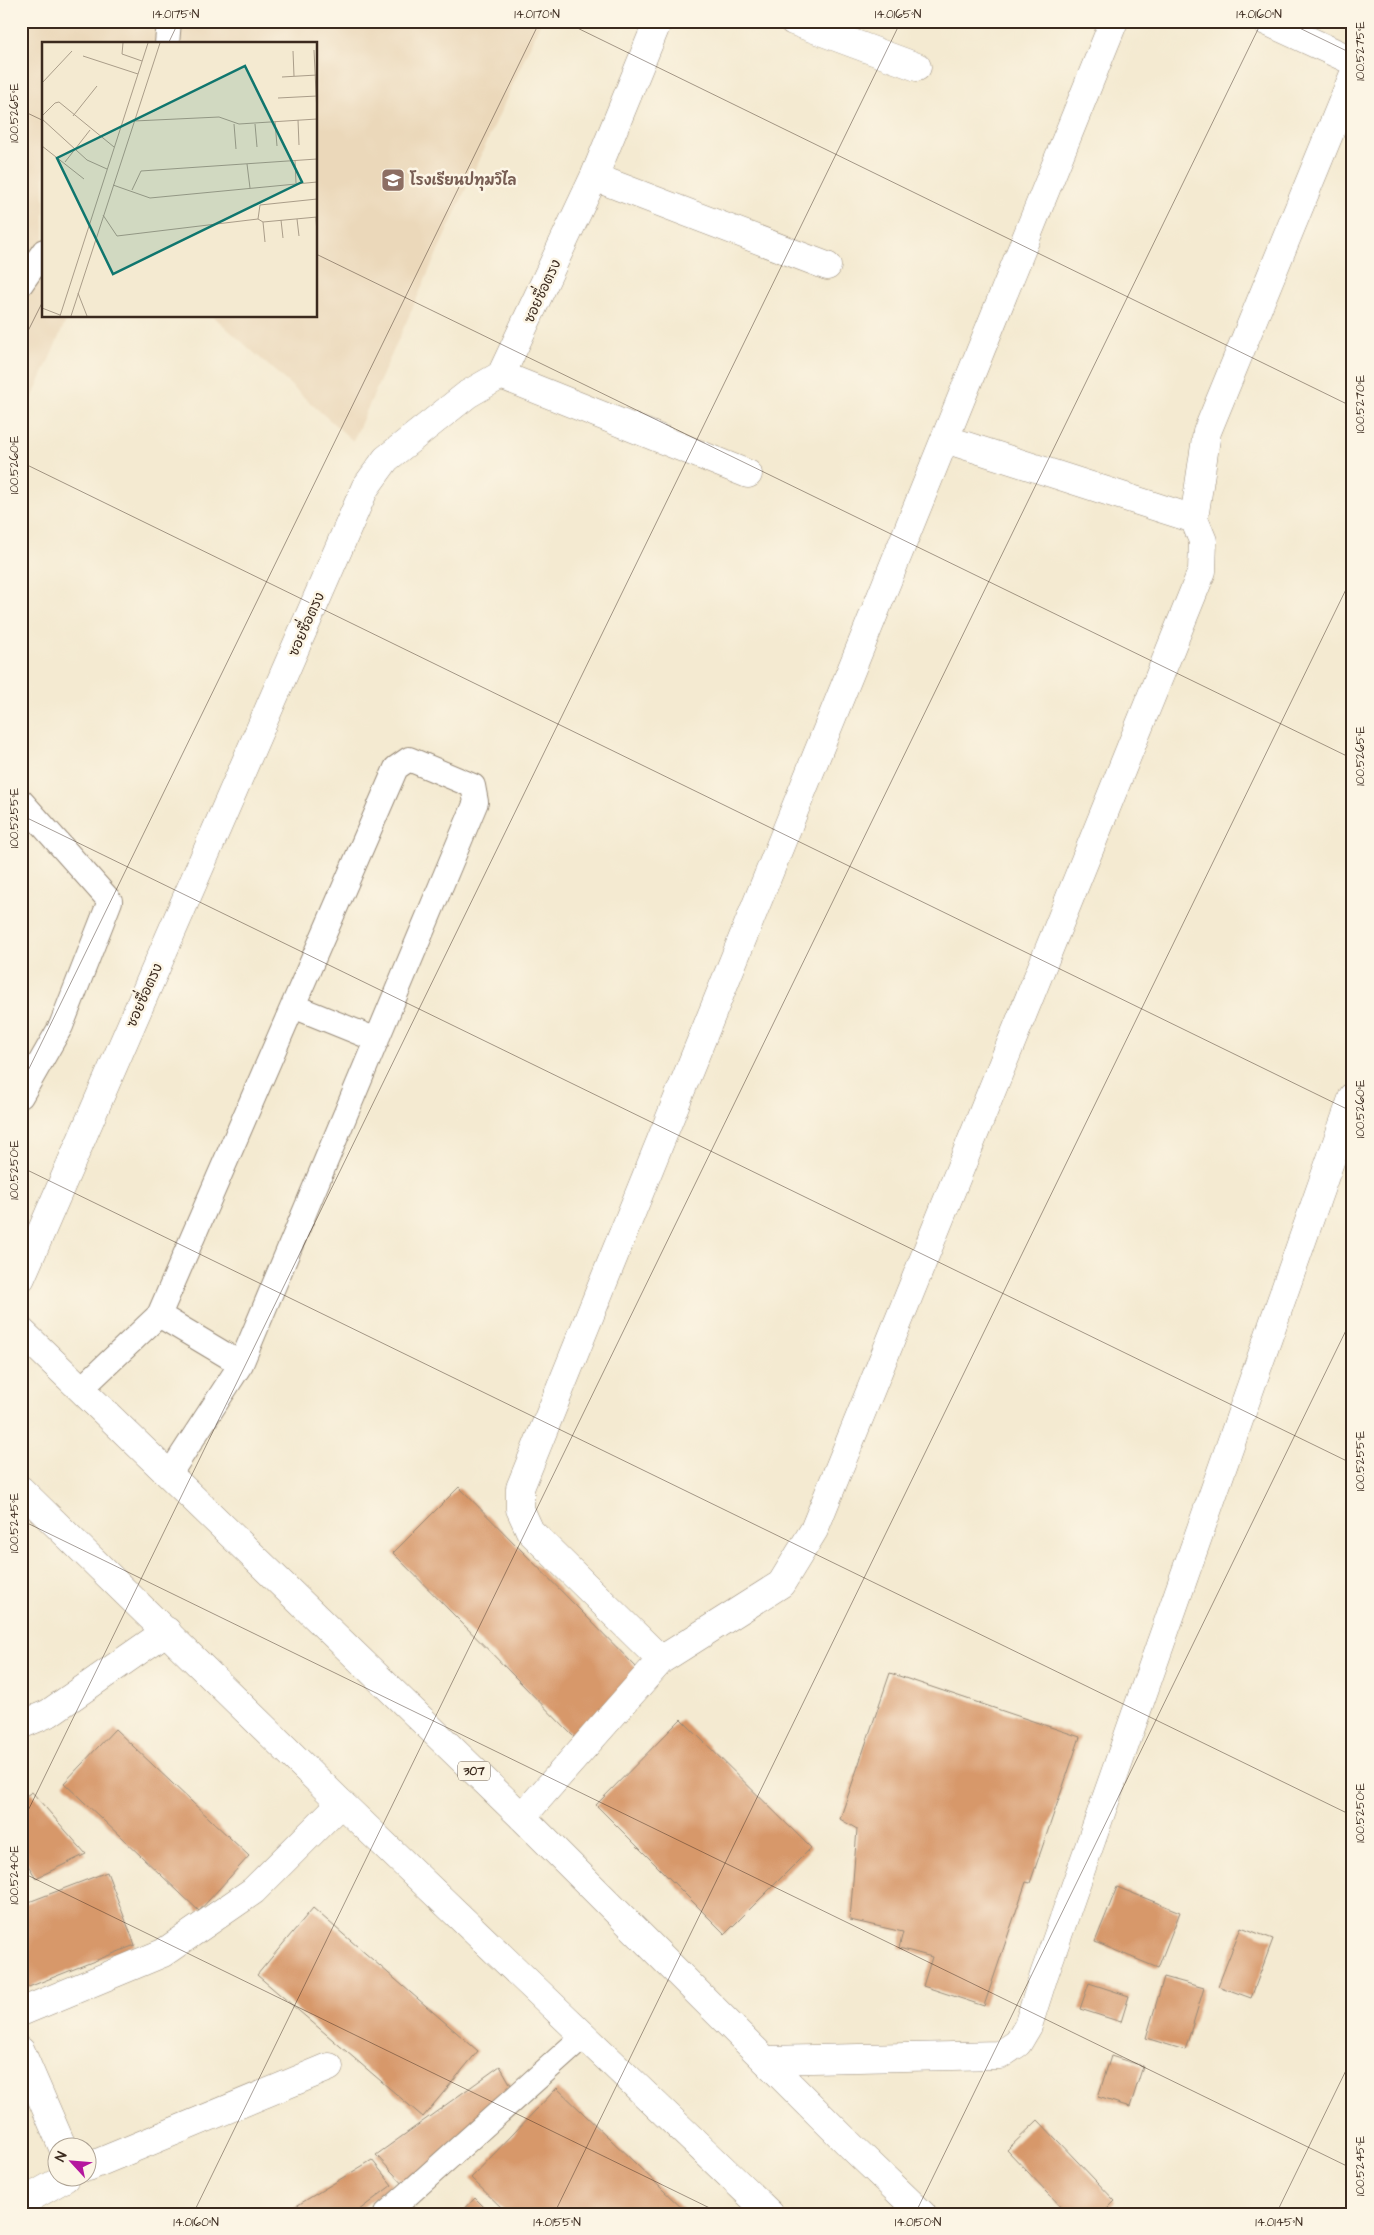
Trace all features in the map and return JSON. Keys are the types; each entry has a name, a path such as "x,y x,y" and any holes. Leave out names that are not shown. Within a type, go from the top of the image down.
{"street":[{"name":"ซอยซื่อตรง","path":"21,1278 365,488 386,459 468,394 501,375 594,177 658,21"},
{"path":"793,21 917,67"},
{"path":"661,1660 530,1531 520,1509 520,1488 1114,21"},
{"path":"1266,21 1353,61"},
{"path":"522,1817 661,1660 781,1584 814,1530 1196,588 1202,571 1203,541 1194,520 1207,432 1353,76"},
{"path":"594,177 827,266"},
{"path":"501,375 748,474"},
{"path":"945,439 1194,520"},
{"path":"764,2060 1000,2054 1018,2043 1028,2026 1050,1957 1353,1096"},
{"name":"307","path":"21,1332 522,1817 764,2060 922,2214"},
{"path":"21,1490 341,1803 770,2214"},
{"path":"21,1724 49,1713 167,1631"},
{"path":"21,2012 162,1953 253,1890 341,1803"},
{"path":"21,2051 59,2138"},
{"path":"98,2163 329,2067"},
{"path":"21,2203 48,2188"}],"lane":[{"path":"167,42 168,21"},
{"path":"21,284 42,254"},
{"path":"81,1389 159,1315 396,768 409,759 472,786 476,802 241,1364 169,1475"},
{"path":"21,802 110,901 61,1026 21,1096"},
{"path":"293,1006 377,1040"},
{"path":"159,1315 241,1364"},
{"path":"386,2214 584,2036"}],"shaded area":[{"name":"โรงเรียนปทุมวิไล","path":"21,21 541,21 353,441 215,318 318,318 318,42 42,42 42,318 67,318 21,424"}],"building":[{"path":"459,1487 641,1672 575,1738 393,1553"},
{"path":"890,1673 1080,1737 1030,1883 1026,1882 984,2006 923,1986 932,1957 899,1948 903,1932 850,1920 857,1829 840,1819"},
{"path":"681,1719 811,1848 725,1934 596,1805"},
{"path":"115,1729 249,1856 199,1911 64,1783"},
{"path":"32,1792 86,1854 36,1878 21,1854 21,1810 24,1808 21,1799"},
{"path":"107,1872 135,1945 21,1990 21,1905"},
{"path":"1117,1887 1180,1912 1158,1968 1095,1942"},
{"path":"313,1908 478,2051 423,2117 257,1975"},
{"path":"1241,1927 1273,1939 1251,1998 1218,1986"},
{"path":"1164,1977 1204,1988 1185,2050 1146,2038"},
{"path":"1089,1983 1129,1996 1121,2022 1080,2009"},
{"path":"1111,2056 1143,2066 1130,2107 1098,2097"},
{"path":"500,2066 511,2085 407,2188 376,2155"},
{"path":"557,2088 688,2214 508,2214 471,2178"},
{"path":"1038,2120 1115,2201 1102,2214 1068,2214 1007,2150"},
{"path":"372,2160 392,2185 354,2214 290,2214 288,2211"},
{"path":"475,2198 491,2214 460,2214"}],"place":[{"name":"โรงเรียนปทุมวิไล","path":"393,180"}]}
